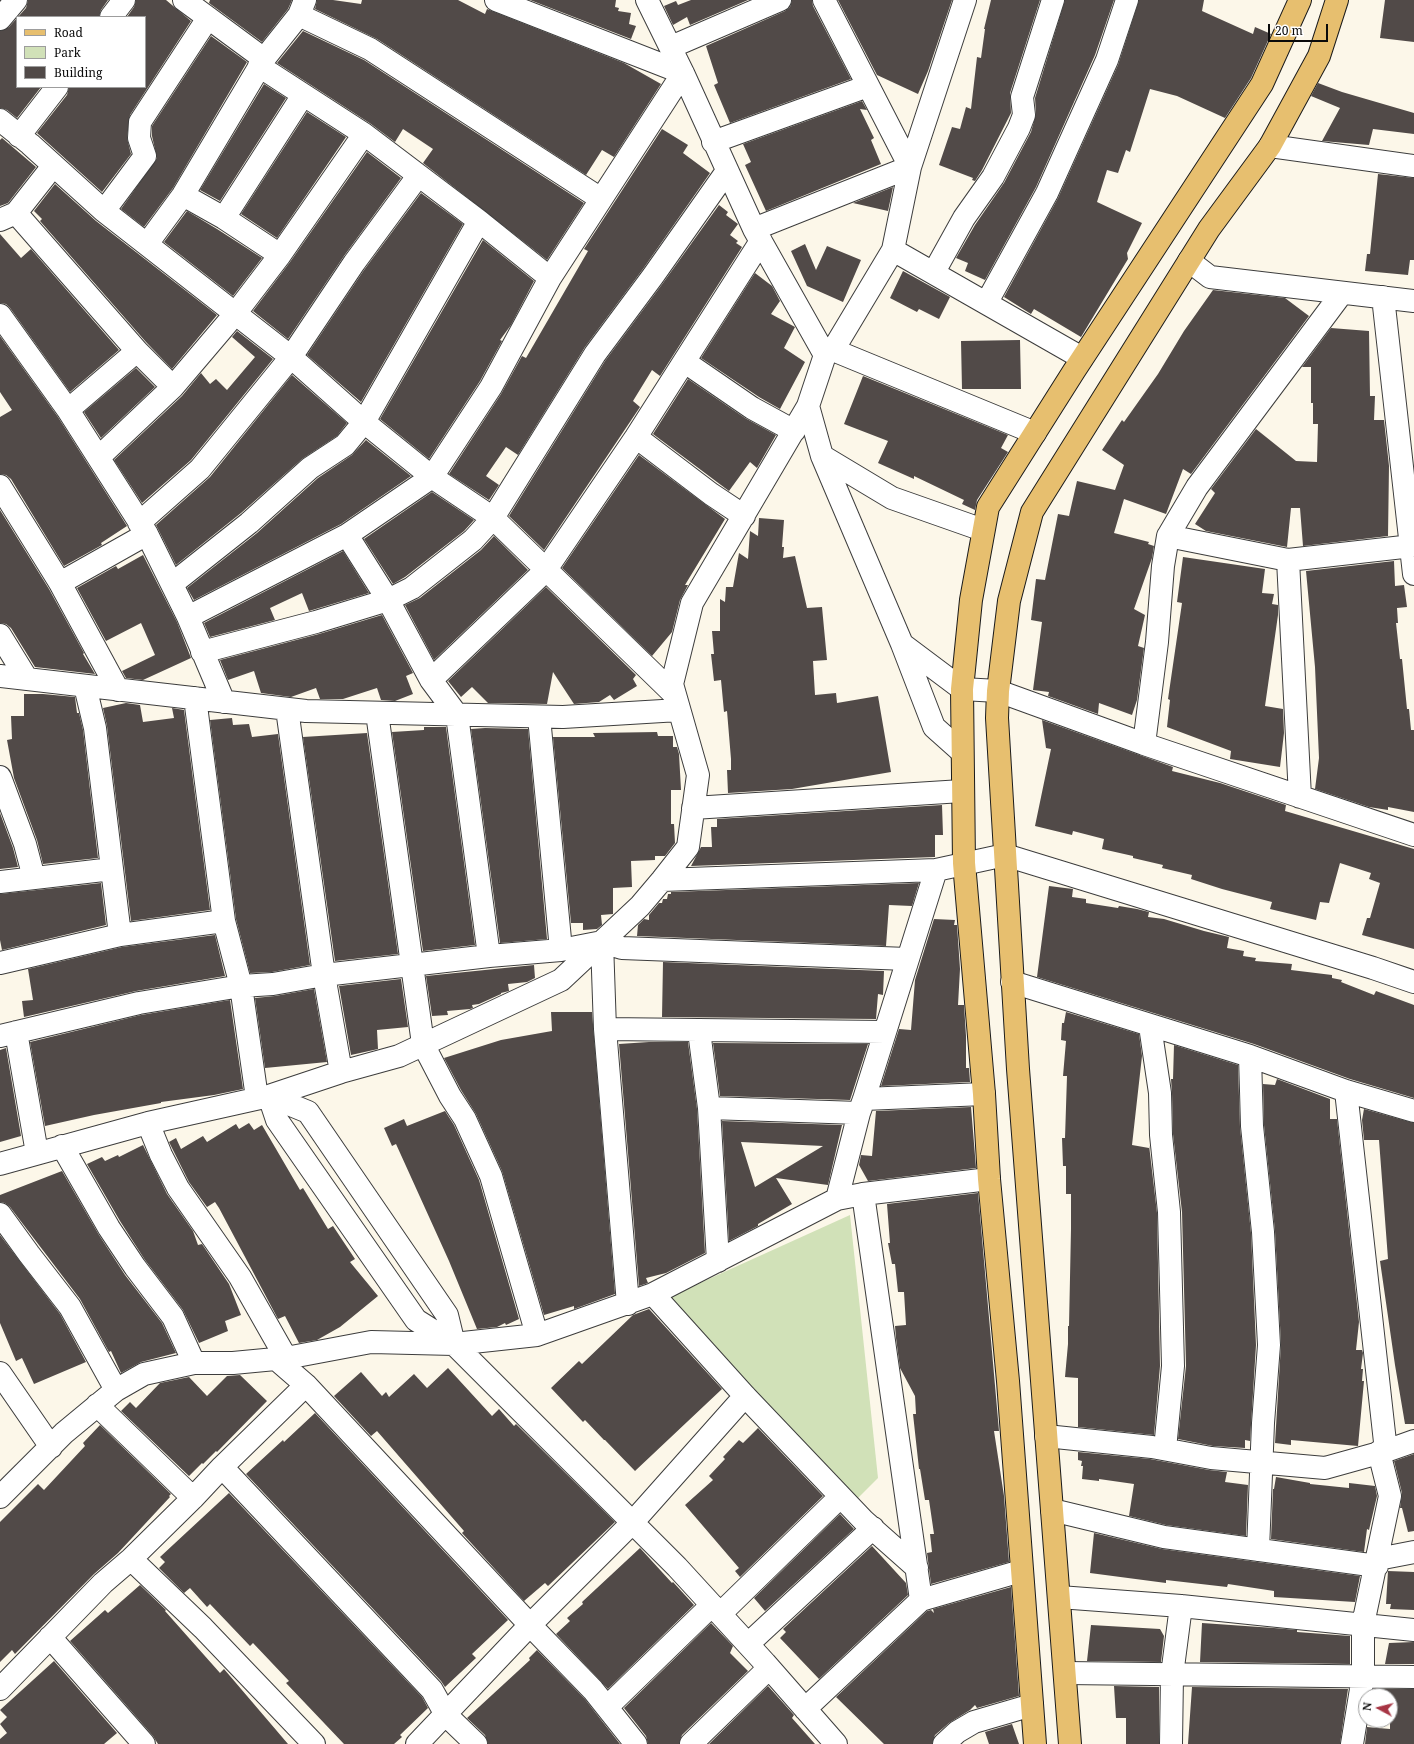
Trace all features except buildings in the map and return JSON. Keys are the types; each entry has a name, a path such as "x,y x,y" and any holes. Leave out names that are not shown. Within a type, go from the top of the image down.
{"main road":[{"path":"1035,1744 1008,1381 989,1179 984,1094 964,863 962,689 971,600 988,507 1082,358 1262,84 1300,0"},
{"path":"1070,1744 1018,1069 997,718 998,691 1009,601 1032,512 1209,229 1270,146 1319,56 1337,0"}],"street":[{"path":"0,19 16,0"},
{"path":"112,16 124,0"},
{"path":"184,0 304,95 364,134 479,221 550,278"},
{"path":"496,0 683,73"},
{"path":"647,0 671,47 713,142 757,235 829,352 1035,433"},
{"path":"671,47 780,0"},
{"path":"824,0 910,167"},
{"path":"0,1164 148,1123 263,1097 341,1072 399,1056 561,980 640,906 662,880 688,847 698,775 672,684 692,603 808,406 829,352 893,250 910,167 965,0"},
{"path":"934,272 964,218 993,176 1019,128 1024,115 1022,97 1053,0"},
{"path":"987,302 1047,193 1107,60 1127,0"},
{"path":"147,244 183,195 261,62 302,7 370,49 602,199"},
{"path":"104,211 145,156 140,138 140,122 208,18"},
{"path":"188,617 347,535 432,477 491,387 550,278 683,73"},
{"path":"713,142 868,86"},
{"path":"19,136 56,88"},
{"path":"224,218 304,95"},
{"path":"0,120 104,211 291,358 364,422 432,477 493,518 677,702"},
{"path":"99,457 173,387 235,314 280,255 364,134"},
{"path":"1270,146 1414,166"},
{"path":"53,166 8,217 173,387"},
{"path":"431,680 545,570 636,437 685,362 757,235 910,167"},
{"path":"202,652 316,622 388,600 412,588 473,540 493,518 595,354 653,276 727,171"},
{"path":"60,583 143,528 200,469 291,358 354,263 418,176"},
{"path":"183,195 224,218 280,255"},
{"path":"172,584 249,523 310,468 345,445 364,422 479,221"},
{"path":"893,250 987,302 1082,358"},
{"path":"1189,261 1210,277 1414,301"},
{"path":"1144,744 1157,642 1163,566 1168,536 1197,487 1342,293"},
{"path":"1383,297 1414,574"},
{"path":"0,315 68,410 143,528 188,617 224,702"},
{"path":"68,410 137,351"},
{"path":"685,362 752,408 794,431"},
{"path":"808,406 822,456 902,644 934,727 962,752"},
{"path":"636,437 711,494 744,516"},
{"path":"822,456 892,498 983,530"},
{"path":"0,486 60,583 118,690"},
{"path":"347,535 388,600 431,680 457,715 489,956"},
{"path":"1168,536 1288,560 1412,546"},
{"path":"1288,560 1300,797"},
{"path":"0,635 27,679"},
{"path":"902,644 962,689 998,691 1144,744 1414,835"},
{"path":"0,676 306,711 564,717 677,702"},
{"path":"85,686 95,728 120,935"},
{"path":"195,698 224,921 241,986 263,1097 277,1120 416,1320 454,1344 632,1523 678,1567 770,1668 836,1744"},
{"path":"287,709 324,975 341,1072"},
{"path":"377,713 423,1044 450,1096 465,1118 491,1176 537,1335"},
{"path":"539,717 561,950"},
{"path":"0,777 25,844 34,878"},
{"path":"693,808 962,791"},
{"path":"662,880 936,870 1005,855 1373,968 1414,982"},
{"path":"0,882 112,869"},
{"path":"837,1199 861,1106 936,870"},
{"path":"0,963 120,935 224,921"},
{"path":"602,942 605,1029 628,1304"},
{"path":"38,1153 8,1034 139,1003 241,986 272,984 324,975 489,956 561,950 602,942 622,948 907,959"},
{"path":"1012,982 1250,1056 1346,1091 1414,1111"},
{"path":"1150,1026 1160,1093 1161,1135 1169,1212 1173,1366 1165,1449"},
{"path":"605,1029 885,1032"},
{"path":"699,1031 709,1108 718,1261"},
{"path":"1250,1056 1252,1126 1263,1232 1269,1345 1261,1462 1258,1550"},
{"path":"1346,1091 1382,1452 1390,1496 1363,1624 1363,1677 1352,1744"},
{"path":"709,1108 861,1106 984,1094"},
{"path":"263,1097 308,1112 447,1315 454,1344"},
{"path":"148,1123 161,1155 178,1188 240,1277 281,1358 530,1625 593,1690 636,1744"},
{"path":"62,1146 109,1228 135,1267 173,1317 194,1363"},
{"path":"0,1497 64,1433 116,1390 144,1374 194,1363 234,1363 281,1358 371,1342 454,1344 537,1335 653,1294 837,1199 863,1194 989,1179"},
{"path":"863,1194 921,1600"},
{"path":"0,1214 70,1307 116,1390"},
{"path":"653,1294 745,1396 840,1497 864,1521 917,1568"},
{"path":"0,1373 51,1447"},
{"path":"0,1688 103,1583 131,1559 306,1385"},
{"path":"417,1744 530,1625 632,1523 745,1396"},
{"path":"97,1405 193,1498"},
{"path":"1046,1436 1165,1449 1211,1458 1325,1468 1382,1452 1414,1441"},
{"path":"222,1467 432,1690 446,1714 476,1744"},
{"path":"607,1707 840,1497"},
{"path":"1052,1510 1164,1537 1258,1550 1377,1563 1414,1552"},
{"path":"748,1644 873,1528"},
{"path":"131,1559 203,1628 314,1744"},
{"path":"805,1709 921,1600 1021,1571"},
{"path":"1059,1597 1181,1606 1414,1630"},
{"path":"1171,1744 1172,1675 1181,1606"},
{"path":"50,1637 134,1740"},
{"path":"691,1744 770,1668"},
{"path":"1065,1673 1414,1677"},
{"path":"944,1744 957,1732 974,1722 1032,1705"}],"green space":[{"path":"850,1215 878,1478 853,1503 669,1297"}]}
